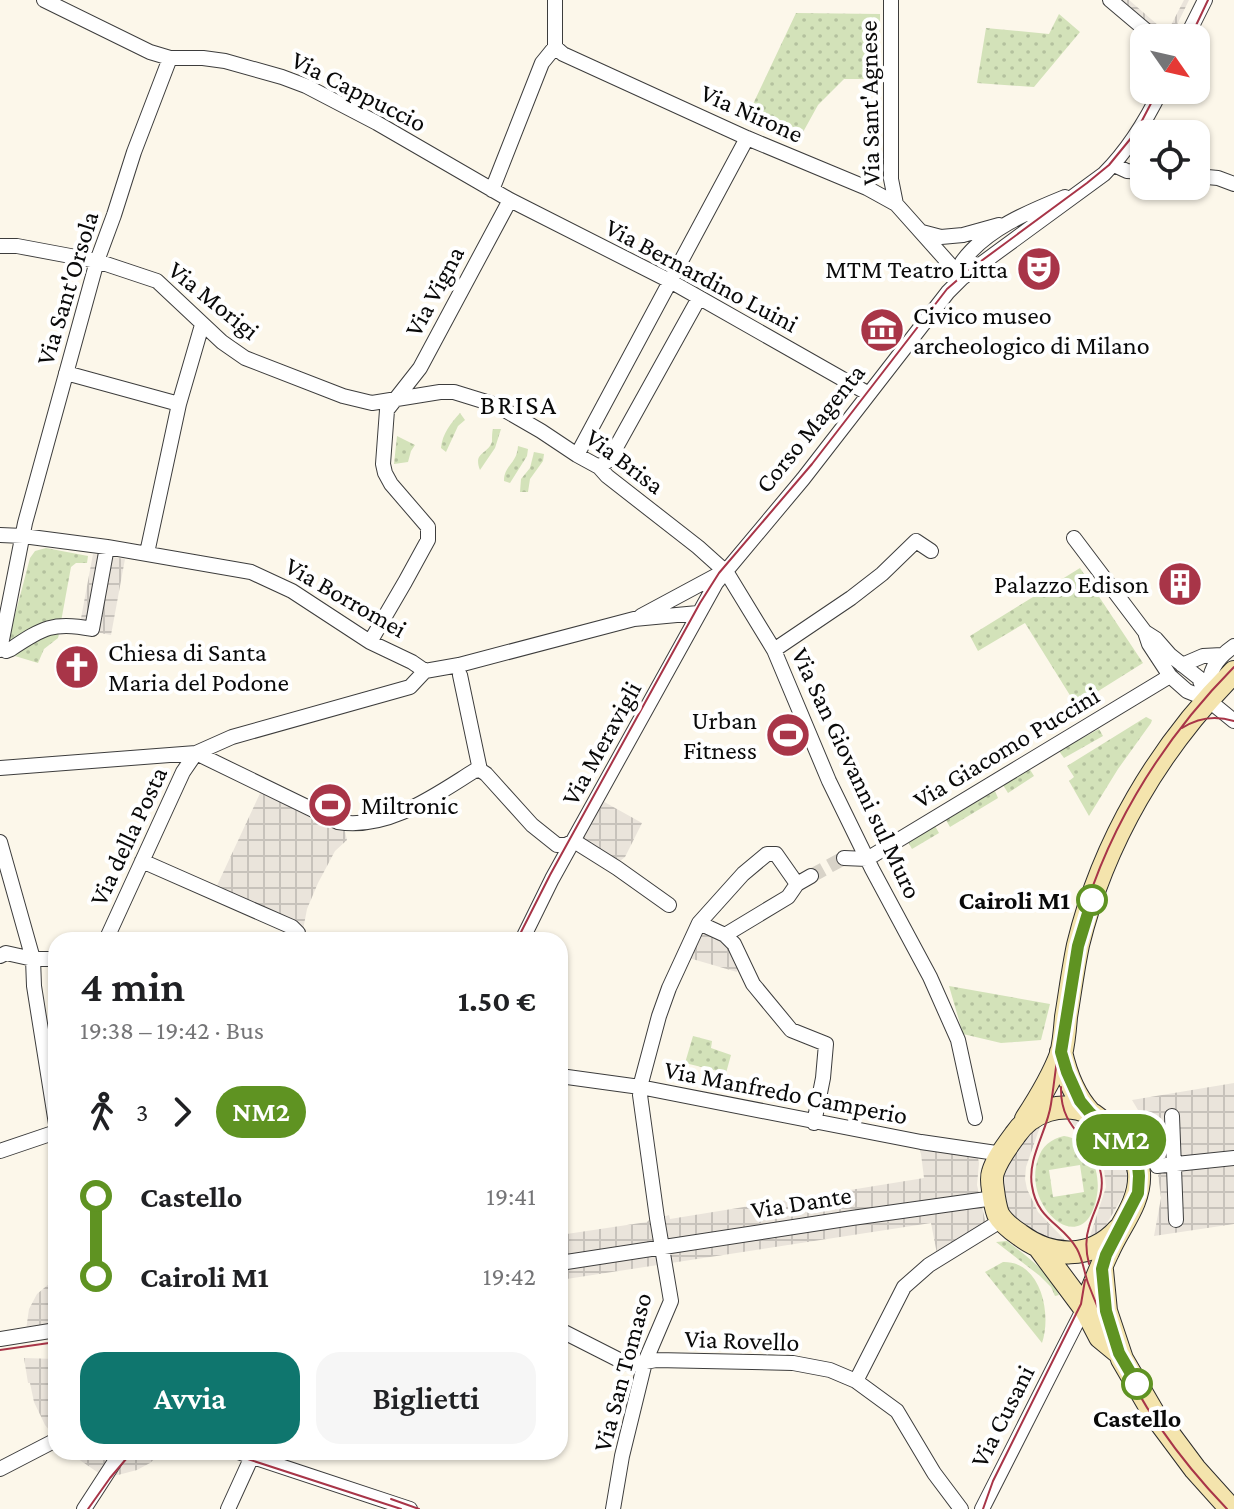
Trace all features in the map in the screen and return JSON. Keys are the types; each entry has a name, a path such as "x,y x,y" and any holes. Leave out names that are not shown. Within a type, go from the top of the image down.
{"street":[{"name":"Via Cappuccio","path":"44,0 150,52 170,58 225,61 306,86 510,200"},
{"path":"492,190 542,63 555,47 555,0"},
{"name":"Via Sant'Agnese","path":"891,0 891,179 896,204"},
{"path":"1110,0 1138,24"},
{"path":"1193,24 1205,0"},
{"name":"Via Nirone","path":"555,47 563,54 747,138 867,188 896,204 962,278"},
{"name":"Via Sant'Orsola","path":"3,650 23,536 97,261 170,58"},
{"name":"Corso Magenta","path":"725,571 803,479 962,278 1114,165 1142,127 1154,104"},
{"path":"577,455 747,138"},
{"path":"1114,165 1130,171"},
{"path":"1210,177 1234,184"},
{"name":"Corso Magenta","path":"962,278 962,262 966,256 1007,223 1084,190"},
{"name":"Via Bernardino Luini","path":"510,200 670,281 869,394"},
{"name":"Via Vigna","path":"394,400 420,368 510,200"},
{"path":"922,232 941,237 963,235 1007,223"},
{"name":"Via Morigi","path":"0,246 17,246 97,261 157,281 233,350 263,366 359,401 394,400"},
{"path":"599,467 609,460 699,298"},
{"path":"147,553 179,404 202,325"},
{"path":"66,373 179,404"},
{"name":"Via Brisa","path":"394,400 454,392 496,405 599,467 725,571"},
{"path":"370,642 428,540 429,533 425,521 397,492 385,473 387,410 394,400"},
{"name":"Via Borromei","path":"0,535 107,547 251,572 292,591 370,642 425,671"},
{"path":"1074,538 1145,632 1149,644 1170,676 1200,707 1234,721"},
{"path":"774,650 851,598 916,541 931,551"},
{"path":"3,650 11,649 49,627 80,626 92,629 107,547"},
{"path":"634,619 725,571"},
{"name":"Via Meravigli","path":"526,932 698,613 725,571"},
{"name":"Via San Giovanni sul Muro","path":"725,571 774,650 824,769 867,859 930,977 958,1040 975,1118"},
{"path":"0,768 196,753 232,737 410,687 425,671 634,619 698,613"},
{"path":"1145,632 1199,678 1200,707"},
{"path":"1118,1230 1103,1244 1073,1253 1039,1247 1002,1220 995,1207 992,1175 1040,1098 1061,1052 1078,946 1117,836 1146,783 1200,707 1230,658 1203,656 1182,665"},
{"path":"460,675 480,770"},
{"name":"Via Giacomo Puccini","path":"867,859 1170,676"},
{"path":"196,753 350,825 390,817 421,804 480,770 532,825 557,845 574,841 669,905"},
{"name":"Via della Posta","path":"110,932 183,772 196,753"},
{"path":"0,842 33,959 34,986 48,1077"},
{"path":"663,1248 640,1091 669,988 699,923 743,874 767,854 776,854 797,884"},
{"path":"844,858 867,859"},
{"path":"142,861 290,932"},
{"path":"725,935 788,897 797,884 811,876"},
{"path":"699,923 725,935 734,944 753,984 791,1030 826,1044 814,1123"},
{"path":"0,956 6,953 48,959"},
{"path":"1061,1052 1080,1101 1123,1142 1134,1157 1139,1176 1138,1193 1106,1255 1084,1308"},
{"name":"Via Manfredo Camperio","path":"568,1078 1003,1154"},
{"path":"1021,1126 1050,1109 1090,1113"},
{"path":"1172,1116 1176,1220"},
{"path":"0,1151 48,1135"},
{"path":"1157,1166 1234,1158"},
{"name":"Via Dante","path":"568,1262 994,1198"},
{"path":"856,1381 904,1287 929,1265 1002,1220"},
{"path":"1039,1247 1084,1308 1100,1337 1119,1353"},
{"name":"Via San Tomaso","path":"613,1509 622,1456 645,1362 671,1301 663,1248"},
{"path":"1102,1269 1106,1311 1119,1353 1154,1414 1195,1469 1231,1509"},
{"name":"Via Cusani","path":"982,1509 1084,1308"},
{"path":"0,1339 48,1331"},
{"name":"Via Rovello","path":"568,1334 625,1363 656,1360 793,1363 830,1370 856,1381 897,1411 934,1473 961,1509"},
{"name":"Via Cusani","path":"1066,1346 1090,1337 1100,1337"},
{"path":"0,1469 48,1444"},
{"path":"84,1509 116,1460"},
{"path":"107,1476 121,1460"},
{"path":"228,1509 246,1460"},
{"path":"266,1460 410,1509"}],"green space":[{"path":"796,13 880,14 880,79 844,79 818,105 797,143 746,119"},
{"path":"1059,14 1080,32 1034,87 977,83 986,28 1049,34"},
{"path":"460,413 465,420 458,426 446,452 441,448 443,438"},
{"path":"493,429 501,429 495,448 480,470 478,460 492,442"},
{"path":"397,436 415,445 408,462 394,464"},
{"path":"518,446 528,449 527,456 510,483 504,481 506,471"},
{"path":"534,452 544,454 543,461 530,479 528,492 520,492 521,479 530,468"},
{"path":"46,548 88,556 87,563 76,563 71,567 58,638 44,649 38,663 5,653 30,558 35,551"},
{"path":"1080,568 1143,663 1076,705 1025,623 978,651 970,636"},
{"path":"1146,717 1152,720 1151,723 1089,816 1069,781 1074,777 1067,766"},
{"path":"1099,729 1103,736 1064,758 1059,751"},
{"path":"1029,768 1034,776 1008,793 1003,785"},
{"path":"995,791 998,798 950,827 946,820"},
{"path":"935,826 939,833 912,849 908,842"},
{"path":"949,986 1050,1004 1041,1040 1001,1043 963,1034"},
{"path":"693,1036 712,1041 711,1048 731,1055 726,1073 685,1063"},
{"path":"1064,1136 1073,1138 1087,1150 1097,1177 1097,1195 1091,1215 1081,1225 1069,1226 1057,1221 1038,1195 1035,1177 1040,1154 1051,1141","holes":["1080,1165 1084,1192 1053,1197 1049,1170"]},
{"path":"1007,1241 1043,1271 1059,1295 1055,1296 1040,1276 996,1242"},
{"path":"1003,1262 1027,1270 1035,1280 1044,1304 1042,1343 985,1272"}],"shaded area":[{"path":"1122,0 1129,0 1157,24 1150,24"},
{"path":"1184,0 1189,0 1177,24 1172,24"},
{"path":"93,554 125,559 111,635 79,629"},
{"path":"263,787 343,823 347,840 335,851 318,883 307,909 303,930 214,892"},
{"path":"599,799 642,823 614,874 571,849"},
{"path":"704,933 733,948 739,959 737,972 689,958 700,934"},
{"path":"1234,1083 1234,1224 1154,1236 1161,1198 1153,1135 1132,1100"},
{"path":"1067,1113 1079,1116 1119,1151 1128,1170 1123,1196 1103,1230 1091,1242 1090,1236 1106,1187 1104,1169 1094,1147"},
{"path":"1043,1118 1026,1167 1027,1189 1038,1212 1072,1249 1038,1237 1003,1203 1000,1173 1025,1134"},
{"path":"920,1146 978,1158 977,1185 986,1224 937,1254 931,1223 568,1279 568,1234 647,1222 651,1218 669,1215 670,1219 924,1178"},
{"path":"48,1285 48,1327 26,1330 29,1309 37,1294"},
{"path":"24,1358 48,1359 48,1429 34,1402"},
{"path":"80,1460 153,1460 137,1470 103,1476"}],"tunnel":[{"path":"811,876 844,858"}],"tram line":[{"path":"1197,24 1208,0"},
{"path":"521,932 719,573 812,464 947,289 1109,165 1136,132 1151,104"},
{"path":"1227,1509 1178,1452 1136,1389 1088,1283 1081,1257 1071,1241 1039,1207 1031,1176 1051,1104 1064,1003 1076,942 1101,866 1117,829 1158,760 1181,727 1234,667"},
{"path":"1182,728 1207,718 1234,721"},
{"path":"1061,1087 1066,1115 1092,1151 1101,1174 1100,1195 1087,1236 1089,1264"},
{"path":"983,1509 993,1481 1081,1304 1085,1280"},
{"path":"0,1350 48,1343"},
{"path":"88,1509 125,1460"},
{"path":"251,1460 401,1509"},
{"path":"391,1499 419,1509"}],"bus line":[{"name":"NM2","path":"1092,900 1073,970 1061,1052 1080,1101 1123,1142 1138,1166 1138,1193 1102,1269 1106,1311 1119,1353 1137,1384"}],"place":[{"name":"MTM Teatro Litta","path":"1039,269"},
{"name":"Civico museo archeologico di Milano","path":"882,330"},
{"name":"Palazzo Edison","path":"1180,584"},
{"name":"Chiesa di Santa Maria del Podone","path":"77,667"},
{"name":"Urban Fitness","path":"788,735"},
{"name":"Miltronic","path":"330,805"},
{"name":"Cairoli M1","path":"1092,900"},
{"name":"Castello","path":"1137,1384"}],"district":[{"name":"BRISA","path":"519,404"}]}
